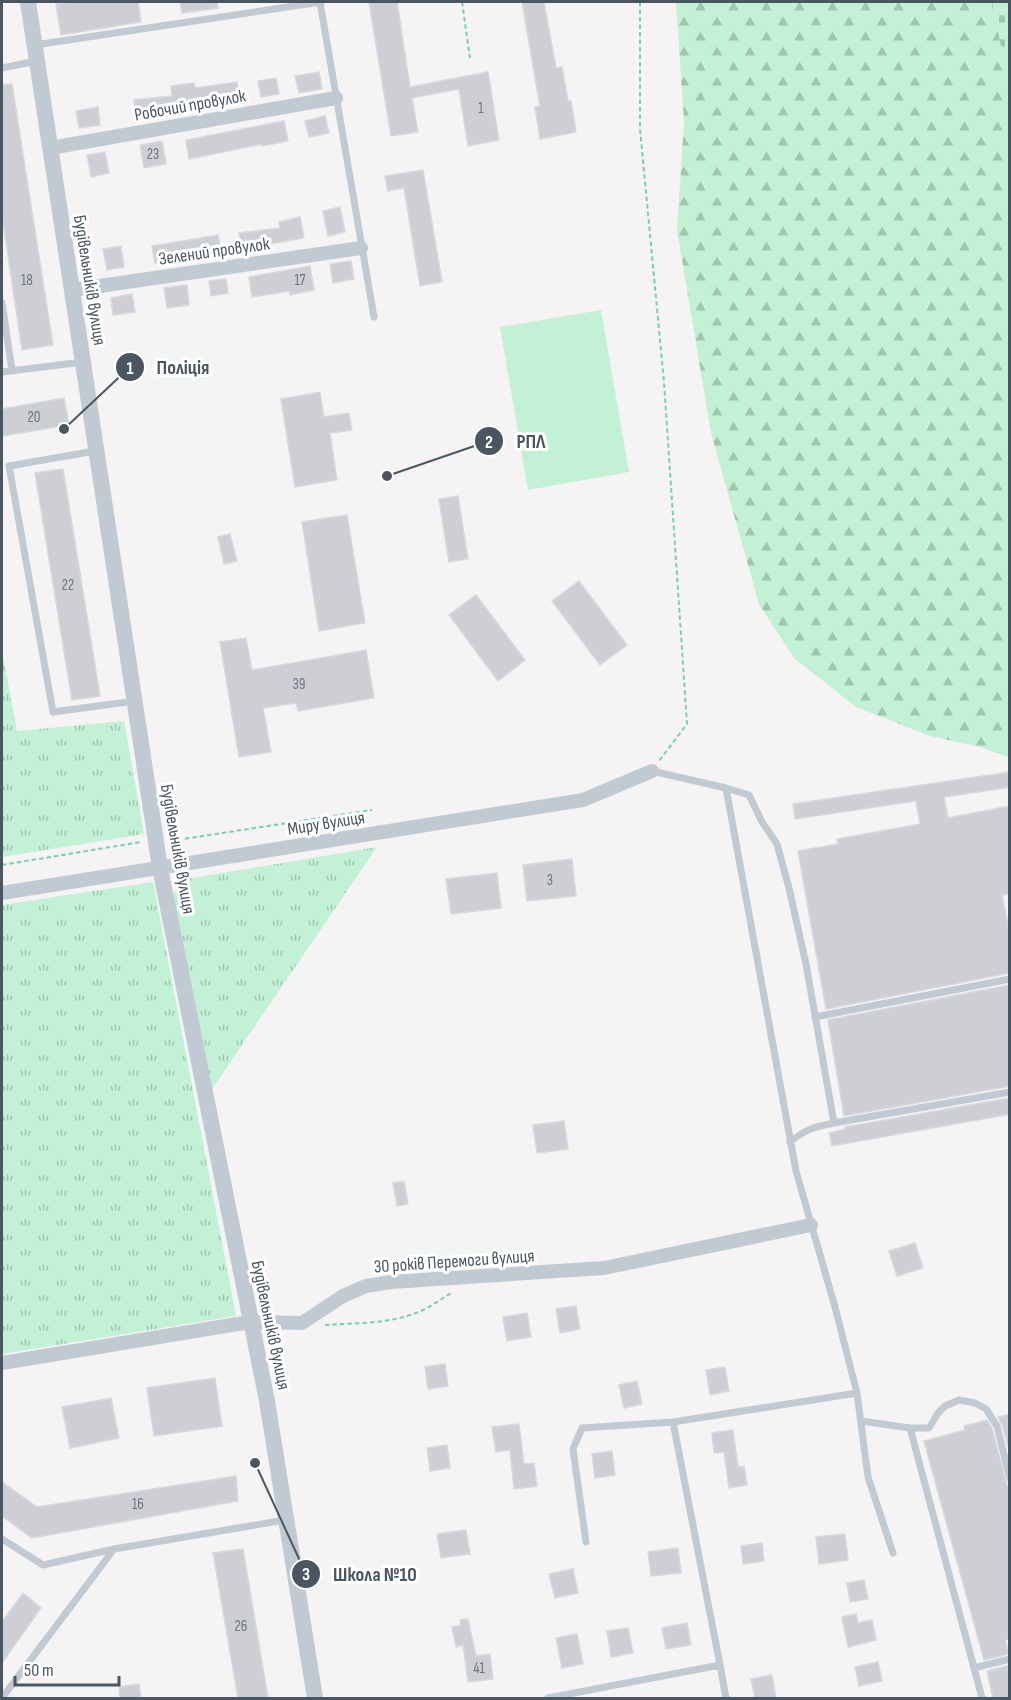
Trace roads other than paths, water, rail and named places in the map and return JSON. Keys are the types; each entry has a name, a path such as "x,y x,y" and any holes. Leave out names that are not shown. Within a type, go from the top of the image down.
{"street":[{"name":"Будівельників вулиця","path":"27,2 160,868 267,1401 315,1698"},
{"name":"Робочий провулок","path":"50,148 336,98"},
{"name":"Зелений провулок","path":"72,290 361,248"},
{"name":"Миру вулиця","path":"2,893 583,800 652,771"},
{"name":"30 років Перемоги вулиця","path":"250,1322 302,1323 343,1296 366,1286 391,1282 604,1268 811,1225"},
{"path":"2,1364 250,1322"}],"lane":[{"path":"2,68 35,53 320,2 374,317"},
{"path":"2,303 12,370"},
{"path":"2,372 83,362"},
{"path":"97,450 9,466 52,712 135,701"},
{"path":"652,771 749,795 762,822 777,844 806,964 834,1122"},
{"path":"726,788 796,1171 857,1393 868,1477 893,1554"},
{"path":"815,1017 1010,979"},
{"path":"790,1142 803,1132 834,1122 1010,1092"},
{"path":"586,1542 573,1449 582,1428 673,1422 857,1393"},
{"path":"861,1421 910,1428 929,1428 945,1406 959,1400 975,1403 986,1409 997,1426 1010,1479"},
{"path":"673,1422 726,1698"},
{"path":"910,1428 982,1698"},
{"path":"2,1539 43,1565 114,1549 286,1520"},
{"path":"2,1698 114,1549"},
{"path":"974,1668 1010,1659"},
{"path":"548,1698 720,1665"}],"place":[{"name":"Поліція","path":"64,429"},
{"name":"РПЛ","path":"387,476"},
{"name":"Школа №10","path":"255,1463"}]}
